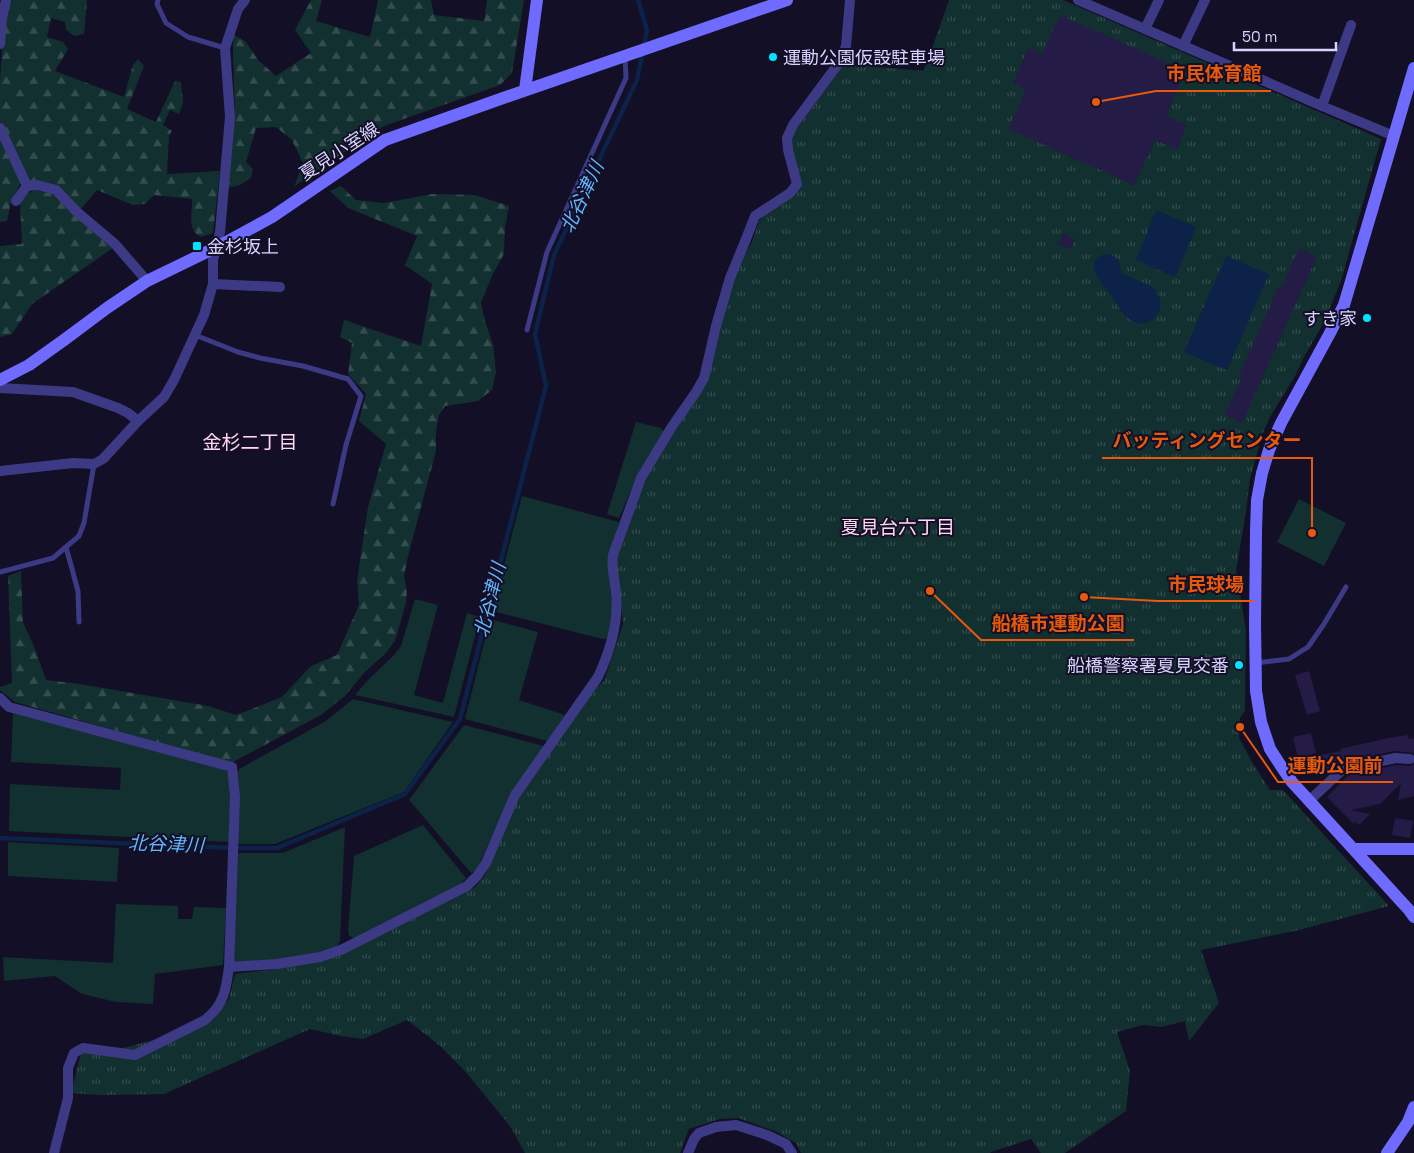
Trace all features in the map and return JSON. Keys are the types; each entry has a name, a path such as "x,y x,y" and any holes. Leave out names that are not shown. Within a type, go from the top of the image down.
{"street":[{"path":"0,44 6,0"},
{"path":"0,471 72,463 94,464 103,459 138,421 164,397 177,374 204,315 213,284 214,260 220,232 230,117 226,48 238,9 245,0"},
{"path":"524,90 537,0"},
{"name":"夏見小室線","path":"0,380 29,365 147,281 272,217 385,140 524,90 787,0"},
{"path":"229,967 302,961 320,957 343,948 467,886 486,863 515,795 598,677 606,660 617,619 616,594 611,564 641,478 704,378 730,278 755,216 790,193 797,184 788,150 787,138 793,126 841,60 846,46 850,0"},
{"path":"1078,0 1096,4 1183,46 1394,136"},
{"path":"1145,29 1159,0"},
{"path":"1183,46 1205,0"},
{"path":"1322,106 1352,25"},
{"path":"1414,68 1344,304 1281,422 1269,450 1257,500 1256,531 1256,690 1261,722 1270,749 1292,782 1409,910 1414,918"},
{"path":"0,128 27,186"},
{"path":"16,201 27,186 37,185 56,190 76,211 115,244 147,281"},
{"path":"213,284 280,288"},
{"path":"0,388 73,392 118,408 138,421"},
{"path":"0,698 8,706 232,767 235,797 229,967 222,1002 214,1013 205,1020 135,1055 83,1048 74,1052 68,1068 68,1098 54,1153"},
{"path":"1309,801 1342,770 1395,758 1410,759"},
{"path":"1354,849 1414,849"},
{"path":"1387,1153 1408,1122 1414,1107"},
{"path":"688,1153 699,1133 716,1127 736,1125 767,1135 786,1144 792,1153"}],"lane":[{"path":"158,0 166,23 188,37 226,48"},
{"path":"527,330 547,252 626,78 625,56"},
{"path":"195,335 238,352 303,366 348,380 361,396 346,445 333,504"},
{"path":"0,572 53,558 79,536 84,524 94,464"},
{"path":"66,547 78,591 79,622"},
{"path":"1256,663 1289,659 1308,647 1346,586"}],"green space":[{"path":"8,0 87,0 84,34 74,36 66,30 65,22 51,18 47,37 63,42 68,49 55,71 124,97 133,65 138,59 144,66 127,109 156,122 175,81 181,82 183,103 179,114 170,110 163,125 172,131 169,136 167,174 220,171 213,233 201,237 193,230 191,221 192,199 154,195 145,204 133,205 97,190 80,210 57,188 30,182 26,178 0,121 0,83 4,20"},
{"path":"311,0 322,0 316,21 370,37 378,0 431,0 434,15 484,21 487,0 524,0 512,73 500,85 384,126 294,187 303,163 292,140 276,127 256,128 246,162 253,169 251,178 240,185 227,188 235,117 233,34 246,42 258,60 276,76 311,53 295,30"},
{"path":"949,0 1063,0 1381,139 1341,281 1324,322 1270,417 1262,435 1250,479 1236,571 1246,630 1245,711 1240,718 1239,738 1270,790 1283,790 1389,906 1299,930 1201,950 1219,1003 1189,1041 1185,1021 1162,1027 1143,1025 1117,1032 1130,1071 1126,1111 1065,1153 1041,1153 1031,1139 990,1153 801,1153 796,1143 775,1131 738,1118 720,1119 689,1129 680,1153 525,1153 510,1126 464,1070 439,1045 407,1020 363,1039 310,1029 164,1094 101,1095 71,1093 82,1049 115,1050 196,1029 214,1020 229,999 235,974 312,963 346,952 475,887 485,875 519,797 592,691 604,681 623,624 616,561 639,495 648,476 659,455 698,396 740,262 752,242 759,221 771,209 789,199 795,164 790,138 844,64 924,71"},
{"path":"0,135 21,182 11,202 7,221 0,222"},
{"path":"341,186 356,200 384,203 432,194 475,195 509,206 505,228 504,254 481,302 493,345 496,372 492,390 478,401 445,406 439,415 436,431 436,451 408,556 404,576 407,591 406,603 395,641 345,696 321,715 231,763 15,702 0,690 0,687 12,683 8,576 21,571 23,622 46,680 208,706 236,715 282,697 311,666 337,655 359,605 357,581 368,507 386,444 359,421 366,394 348,374 352,343 340,337 344,320 421,346 432,284 405,265 417,236 348,208 330,191"},
{"path":"34,190 54,194 113,248 32,304 12,334 0,337 0,246 22,244 20,203 27,194"},
{"path":"636,422 661,428 664,432 638,474 619,518 607,514"},
{"path":"522,496 619,522 608,563 613,620 607,638 602,639 492,611"},
{"path":"1299,499 1346,523 1324,566 1277,542"},
{"path":"415,599 438,605 414,695 443,703 467,613 480,617 454,717 355,695 401,646"},
{"path":"490,619 538,632 519,700 565,715 547,741 465,719"},
{"path":"353,699 453,722 404,792 275,844 239,844 236,842 237,774 239,769 326,721"},
{"path":"13,713 226,770 231,793 229,842 9,831 10,784 120,790 121,768 11,762"},
{"path":"464,725 544,746 512,792 477,869 471,873 409,800"},
{"path":"423,825 466,878 460,884 354,938 349,936 354,856"},
{"path":"345,827 340,941 337,946 303,957 236,963 232,959 237,853 283,853"},
{"path":"8,842 119,848 117,882 8,876"},
{"path":"116,904 178,906 178,919 192,919 194,907 226,908 223,965 155,974 153,1004 116,1002 82,994 55,976 4,981 3,957 113,963"}],"water":[{"path":"1156,210 1196,227 1175,277 1136,260"},
{"path":"1106,254 1118,260 1121,273 1153,287 1160,303 1156,316 1150,321 1136,323 1129,319 1099,280 1094,262 1098,257"},
{"path":"1226,256 1269,274 1227,370 1184,352"}],"building":[{"path":"1060,15 1186,71 1166,116 1187,125 1177,149 1155,140 1134,185 1009,129 1026,89 1013,83 1028,48 1042,54"},
{"path":"1063,233 1075,239 1071,249 1058,244"},
{"path":"1299,248 1317,256 1242,423 1225,415 1242,377 1239,376 1279,286 1282,287"},
{"path":"1309,671 1320,711 1307,715 1295,675"},
{"path":"1311,733 1316,753 1298,758 1293,737"},
{"path":"1408,735 1409,739 1414,738 1414,753 1394,751 1340,763 1335,768 1323,770 1320,755 1388,738"},
{"path":"1414,764 1414,796 1398,800 1401,783 1380,804 1351,810 1370,814 1359,825 1355,822 1354,824 1327,797 1349,775 1396,765 1410,766"},
{"path":"1395,818 1413,821 1410,838 1392,835"}],"waterway":[{"name":"北谷津川","path":"0,838 233,848 277,848 405,794 460,719 546,386 535,334 554,255 637,80 647,30 638,0"}],"place":[{"name":"運動公園仮設駐車場","path":"773,57"},
{"name":"市民体育館","path":"1096,102"},
{"name":"金杉坂上","path":"197,246"},
{"name":"すき家","path":"1367,318"},
{"name":"バッティングセンター","path":"1312,533"},
{"name":"船橋市運動公園","path":"930,591"},
{"name":"市民球場","path":"1084,597"},
{"name":"船橋警察署夏見交番","path":"1239,665"},
{"name":"運動公園前","path":"1240,727"}],"district":[{"name":"金杉二丁目","path":"250,442"},
{"name":"夏見台六丁目","path":"898,527"}]}
